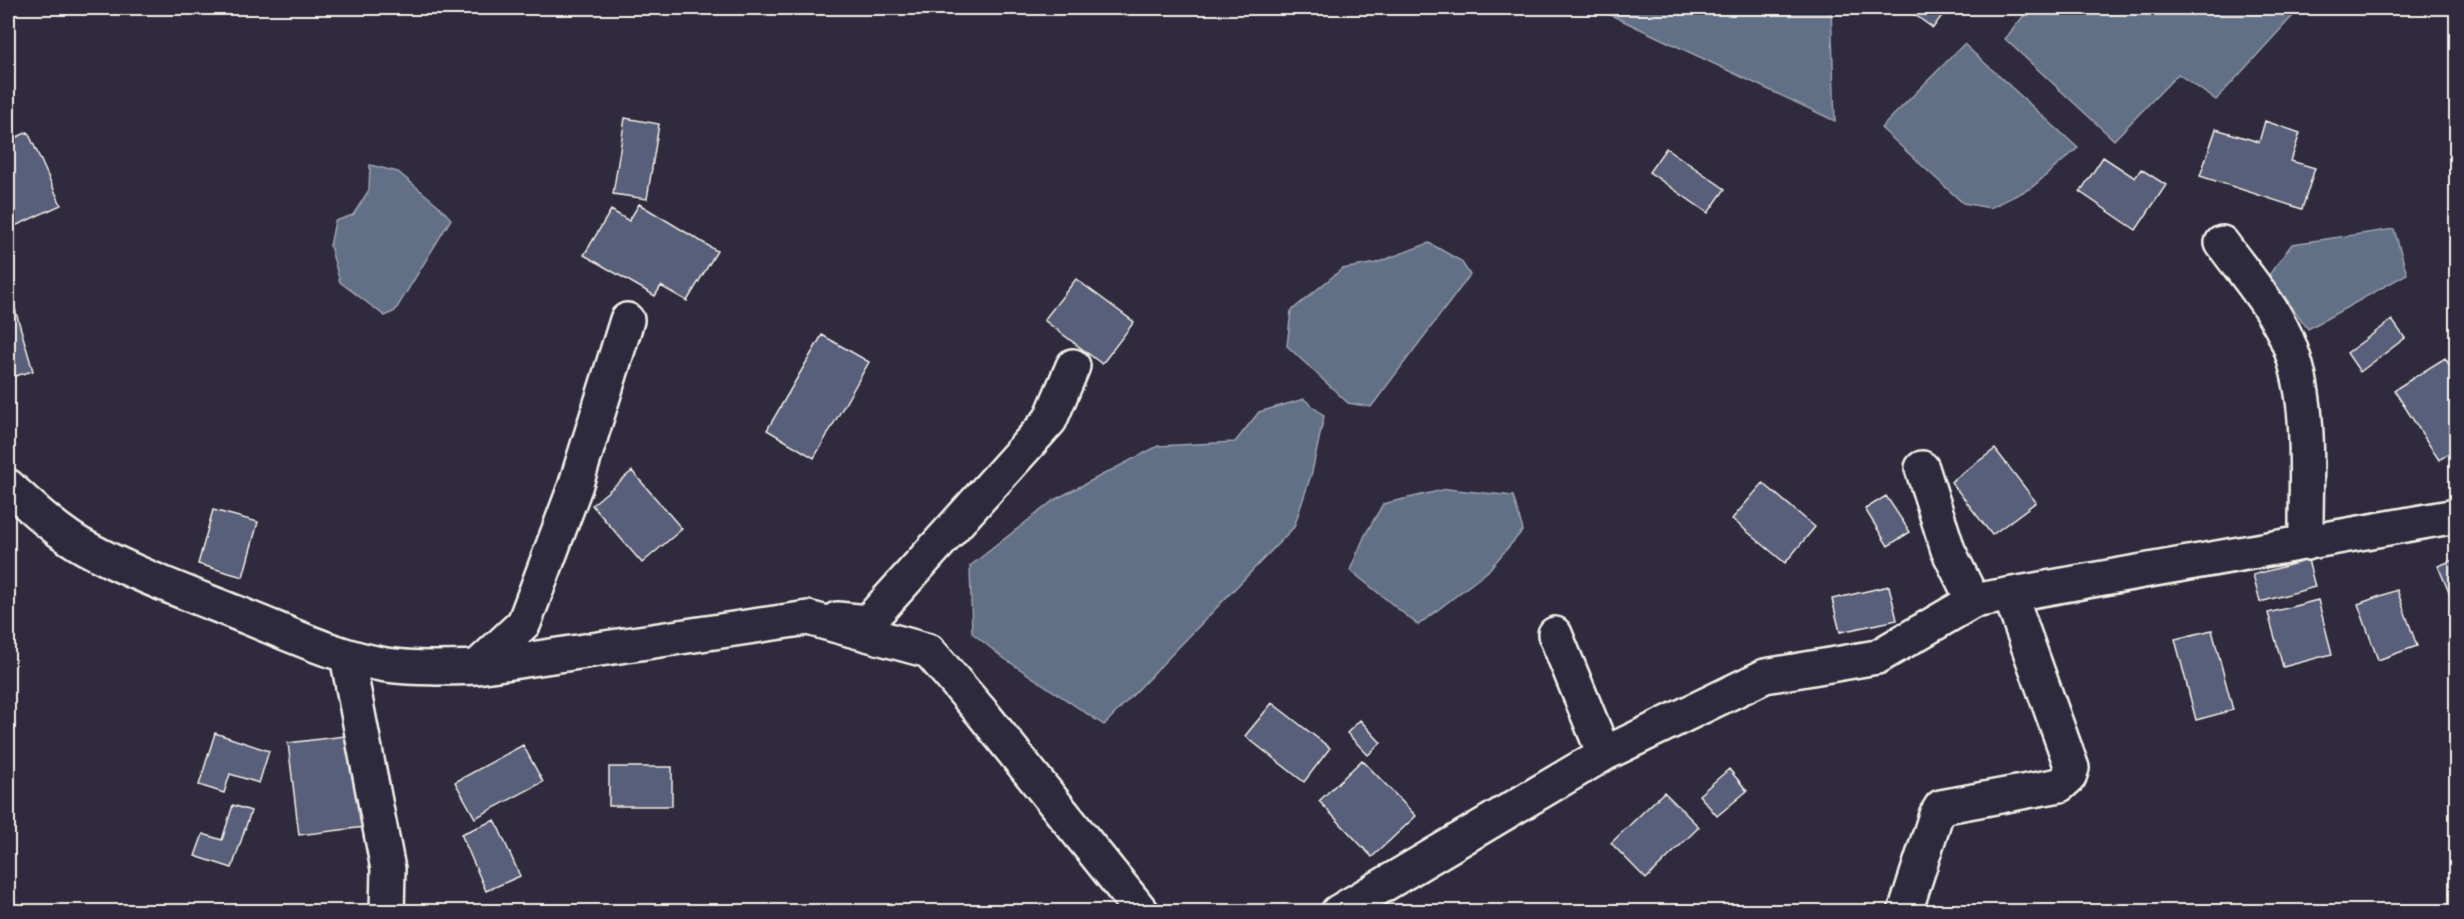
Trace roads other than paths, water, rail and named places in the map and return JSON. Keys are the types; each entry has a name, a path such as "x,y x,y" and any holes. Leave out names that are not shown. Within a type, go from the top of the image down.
{"street":[{"path":"2222,243 2276,318 2294,357 2304,410 2306,543"},
{"path":"477,666 524,623 575,487 627,320"},
{"path":"8,486 41,515 86,548 152,578 347,656 387,665 430,668 477,666 808,618 868,621 1050,420 1073,366"},
{"path":"1922,468 1948,550 1973,601"},
{"path":"1338,912 1604,754 1765,676 1877,657 1973,601 2457,516"},
{"path":"1905,912 1936,815 1941,807 2060,785 2069,777 2072,768 2010,595"},
{"path":"808,618 929,651 983,714 1142,912"},
{"path":"1555,634 1604,754"},
{"path":"347,656 388,869 387,912"}],"water":[{"path":"1596,8 1831,8 1835,121"},
{"path":"2030,8 2300,8 2216,100 2178,74 2114,140 2005,39"},
{"path":"1964,44 2078,148 2031,188 1990,208 1963,203 1881,128"},
{"path":"370,165 398,172 438,205 451,219 395,311 385,316 340,282 330,246 335,221 353,215 369,190"},
{"path":"2394,229 2407,274 2308,329 2269,275 2292,244"},
{"path":"1429,243 1461,261 1470,275 1371,407 1348,403 1287,346 1291,311 1342,269 1376,263"},
{"path":"1304,399 1324,416 1312,472 1294,527 1104,725 1002,657 972,633 970,566 1054,500 1158,446 1235,442 1259,412"},
{"path":"1447,489 1513,496 1523,530 1487,572 1418,625 1350,570 1365,535 1383,504"}]}
